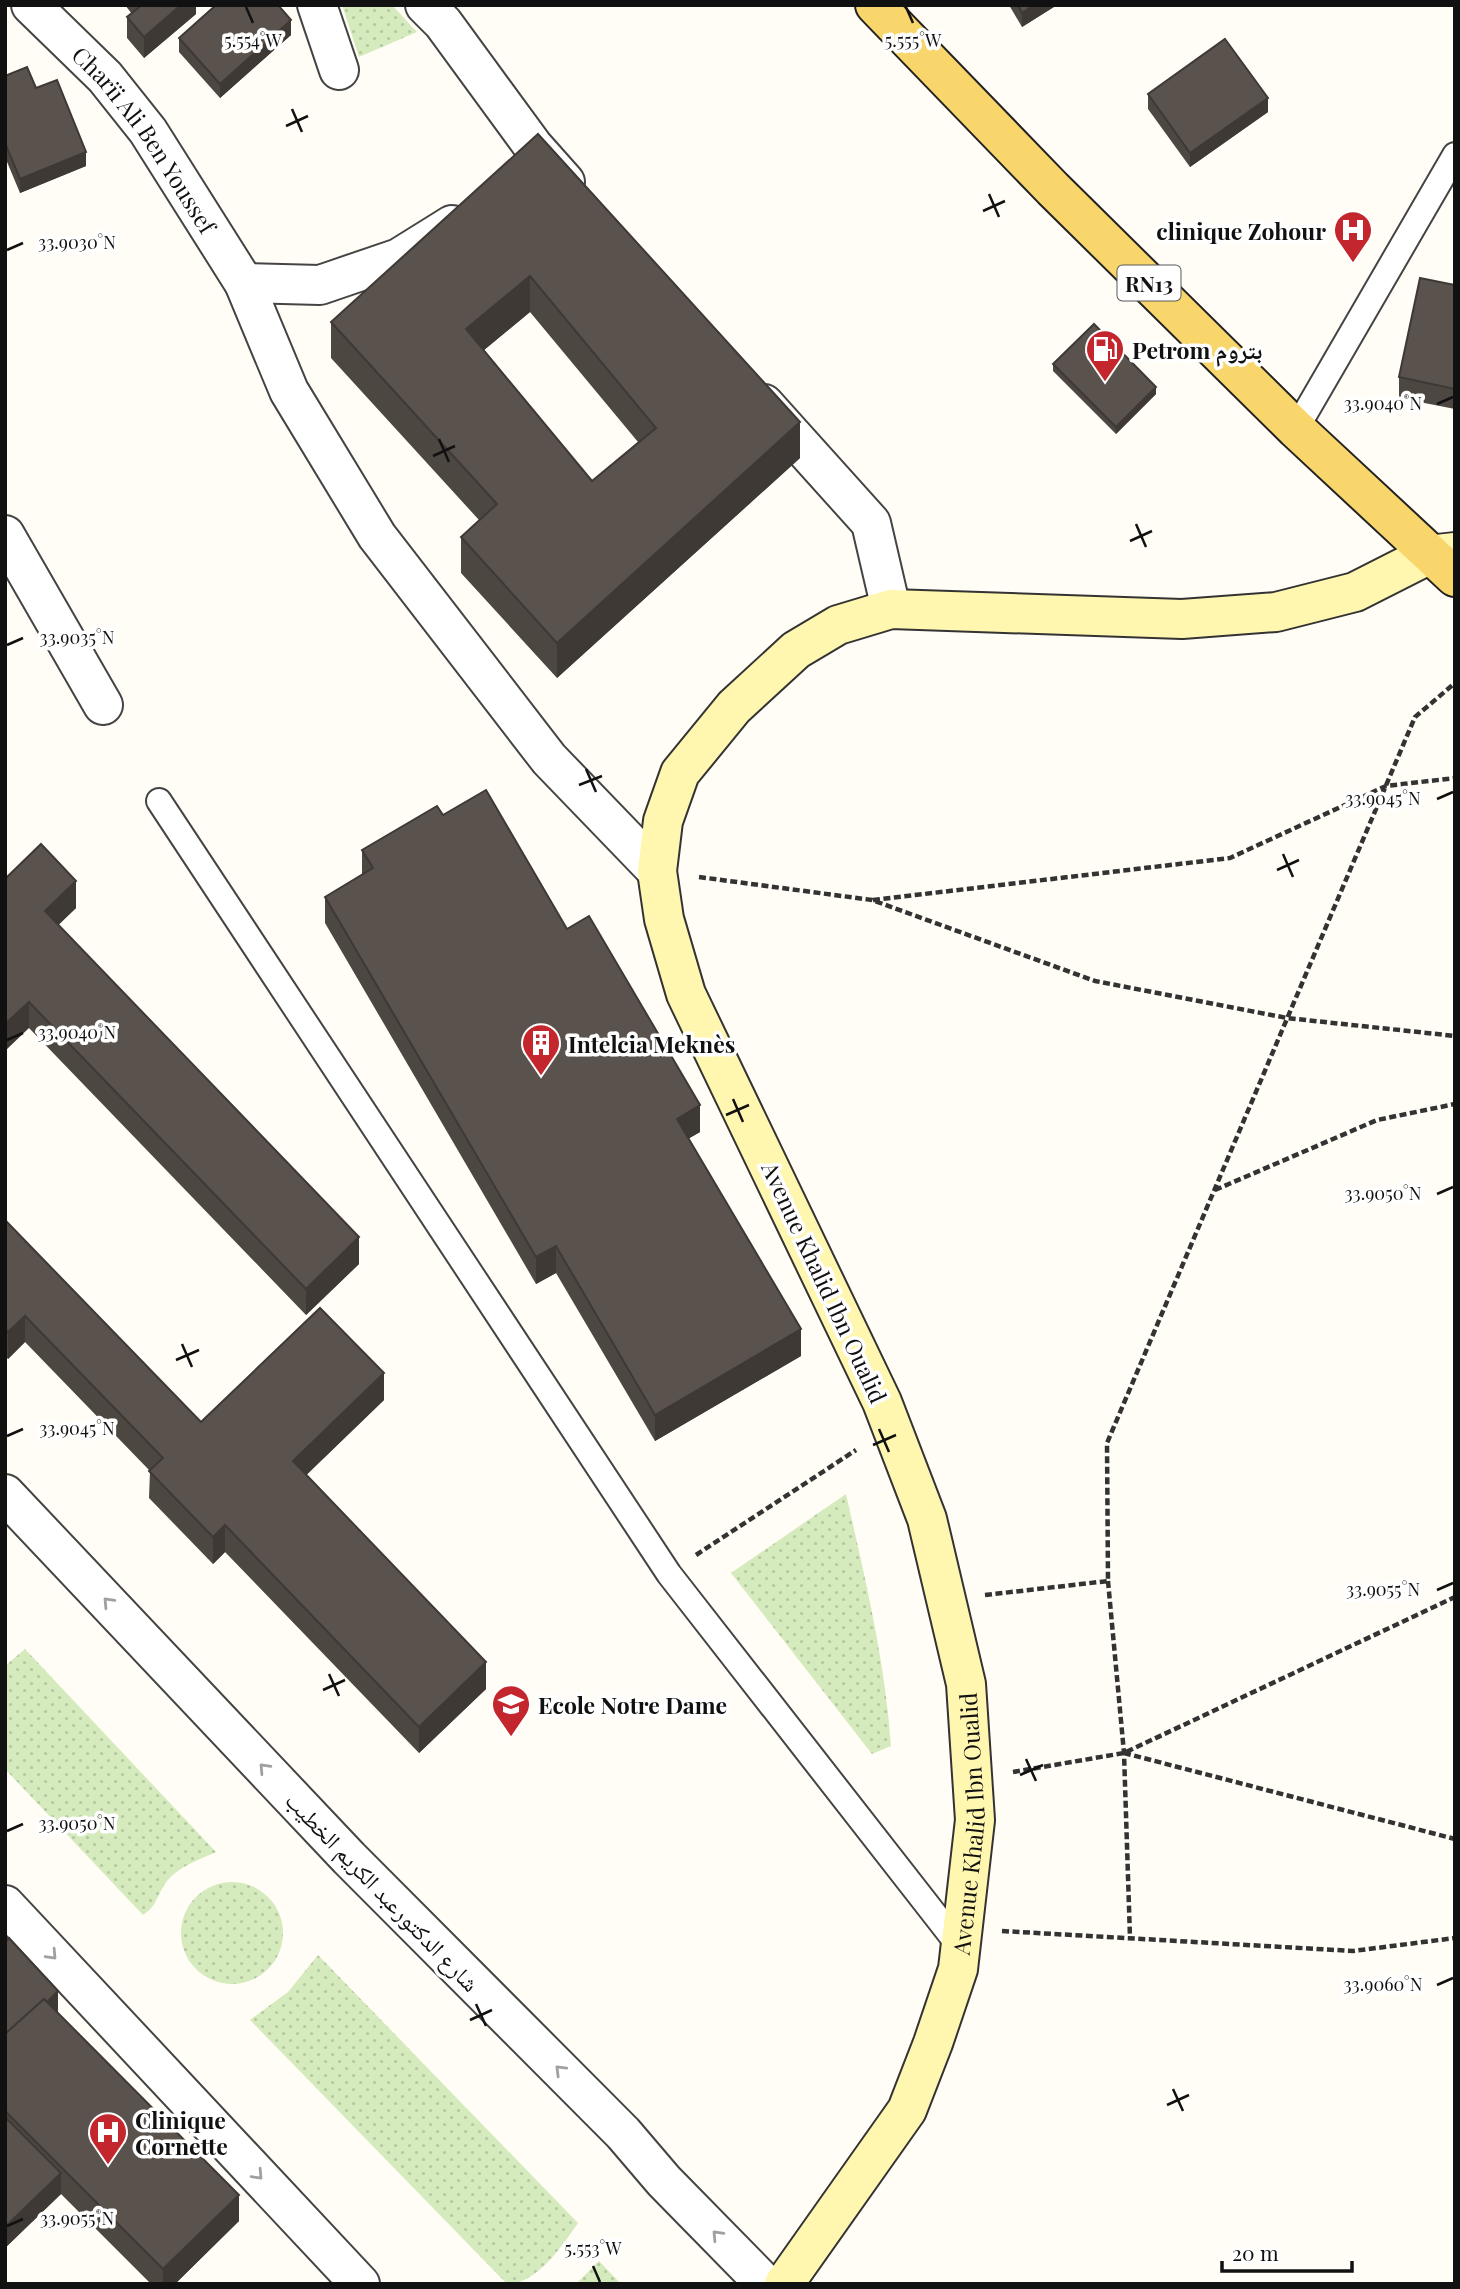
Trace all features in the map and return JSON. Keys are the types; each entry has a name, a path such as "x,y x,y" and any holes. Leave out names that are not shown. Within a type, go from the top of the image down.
{"main road":[{"name":"RN13","path":"875,5 1053,189 1297,429 1446,561"},
{"name":"Avenue Khalid Ibn Oualid","path":"784,2284 907,2110 958,1969 975,1820 966,1684 927,1520 882,1402 686,994 664,919 657,871 663,821 680,773 734,706 796,650 838,625 891,609 1182,619 1276,612 1355,592 1446,561"}],"street":[{"name":"Charïi Ali Ben Youssef","path":"31,5 105,77 148,131 244,283 289,391 377,536 549,759 657,871"},
{"path":"317,5 339,70"},
{"path":"425,5 443,23 533,146 588,207"},
{"path":"506,174 533,146"},
{"path":"244,283 320,285 399,258 471,212 480,203"},
{"path":"743,380 871,523 891,609"},
{"path":"5,535 103,705"},
{"name":"شارع الدكتورعبد الكريم الخطيب","path":"5,1493 349,1858 623,2133 664,2181 765,2284"},
{"path":"5,1905 360,2284"}],"lane":[{"path":"1297,429 1455,155"},
{"path":"159,801 669,1573 962,1938"}],"path":[{"path":"1130,1938 1124,1754 1108,1580 1107,1443 1415,717 1455,683"},
{"path":"872,900 1230,858 1386,786 1455,778"},
{"path":"657,871 872,900 1095,981 1287,1018 1455,1036"},
{"path":"1214,1191 1377,1120 1455,1104"},
{"path":"669,1573 892,1427"},
{"path":"946,1600 1108,1580"},
{"path":"972,1779 1124,1754 1455,1597"},
{"path":"1124,1754 1455,1839"},
{"path":"962,1938 1130,1938 1353,1951 1455,1938"}],"green space":[{"path":"342,5 392,5 417,32 359,57"},
{"path":"846,1494 873,1619 888,1714 891,1746 872,1754 731,1573"},
{"path":"25,1649 216,1852 175,1873 151,1908 143,1915 5,1769 5,1666"},
{"path":"232,1882 251,1886 268,1897 279,1914 283,1933 279,1952 268,1969 251,1980 232,1984 213,1980 196,1969 185,1952 181,1933 185,1914 196,1897 213,1886"},
{"path":"318,1955 578,2223 548,2262 528,2278 507,2284 250,2020 288,1992"},
{"path":"599,2261 621,2284 576,2284"}],"building":[{"path":"142,5 181,5 144,37 127,17"},
{"path":"216,5 278,5 291,20 220,84 179,38"},
{"path":"1018,5 1034,5 1022,13"},
{"path":"1225,39 1268,98 1190,153 1148,94"},
{"path":"27,67 36,88 57,80 86,152 20,179 5,143 5,76"},
{"path":"538,134 800,422 557,643 461,537 497,504 331,322","holes":["530,276 656,428 592,481 466,329"]},
{"path":"1420,278 1455,285 1455,389 1399,377"},
{"name":"Petrom بتروم","path":"1094,324 1156,387 1116,427 1053,364"},
{"name":"Intelcia Meknès","path":"486,790 567,929 589,916 700,1105 677,1119 801,1329 655,1415 556,1246 536,1257 325,897 373,868 362,850 437,806 443,815"},
{"path":"41,844 76,881 45,911 359,1237 306,1289 29,1002 5,1024 5,879"},
{"path":"5,1220 201,1422 320,1308 384,1373 293,1461 486,1662 419,1727 225,1525 213,1537 149,1471 163,1458 25,1316 8,1332 5,1329"},
{"path":"9,1938 58,1991 47,2002 44,1999 5,2034 5,1942"},
{"name":"Clinique Cornette","path":"44,1999 239,2195 163,2269 5,2111 5,2034"},
{"path":"5,2117 61,2173 5,2227"}],"place":[{"name":"clinique Zohour","path":"1353,264"},
{"name":"Petrom بتروم","path":"1105,383"},
{"name":"Intelcia Meknès","path":"541,1077"},
{"name":"Ecole Notre Dame","path":"511,1738"},
{"name":"Clinique Cornette","path":"108,2166"}]}
